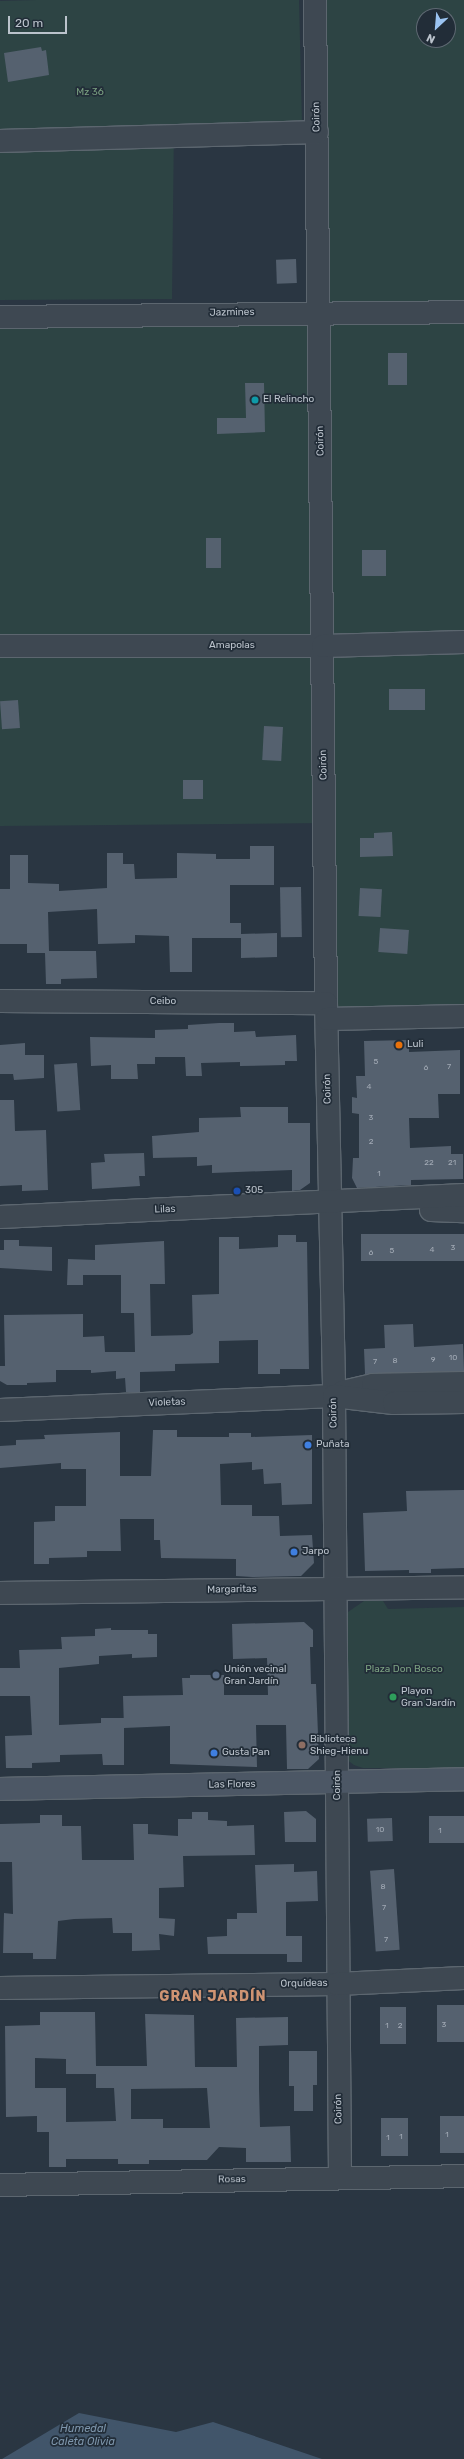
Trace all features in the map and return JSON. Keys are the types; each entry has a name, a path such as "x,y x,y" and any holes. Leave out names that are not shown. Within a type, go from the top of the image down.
{"street":[{"name":"Coirón","path":"315,0 320,312 327,1011 334,1396 338,1783 337,1984 340,2178"},
{"path":"0,141 317,132"},
{"name":"Jazmines","path":"0,317 320,312 464,312"},
{"name":"Amapolas","path":"0,646 323,646 464,642"},
{"name":"Ceibo","path":"0,1001 464,1016"},
{"name":"Lilas","path":"0,1217 330,1203 361,1198 464,1196"},
{"name":"Lilas","path":"330,1203 365,1209 464,1211"},
{"name":"Violetas","path":"334,1396 350,1389 373,1385 464,1383"},
{"name":"Violetas","path":"0,1410 334,1396 394,1403 464,1402"},
{"name":"Margaritas","path":"0,1593 464,1587"},
{"name":"Las Flores","path":"0,1789 338,1783 464,1779"},
{"name":"Orquídeas","path":"0,1988 337,1984 464,1978"},
{"name":"Rosas","path":"0,2185 464,2176"}],"green space":[{"name":"Mz 36","path":"299,0 302,124 174,126 172,299 0,300 0,1"},
{"path":"315,0 464,0 464,1016 327,1019 325,823 0,826 0,317 320,312"},
{"name":"Plaza Don Bosco","path":"364,1601 383,1601 388,1609 464,1607 464,1768 363,1768 354,1765 346,1759 345,1614"}],"water":[{"name":"Humedal Caleta Olivia","path":"79,2413 176,2432 213,2422 322,2459 2,2459"}],"building":[{"path":"41,47 42,51 46,50 49,75 8,82 4,53"},
{"path":"296,259 297,283 277,284 276,260"},
{"path":"388,353 407,353 407,385 388,385"},
{"name":"El Relincho","path":"245,383 264,383 265,432 217,434 217,418 246,418"},
{"path":"206,538 221,538 221,568 206,568"},
{"path":"362,550 386,550 386,576 362,576"},
{"path":"389,689 425,689 425,710 389,710"},
{"path":"18,700 20,728 2,729 0,701"},
{"path":"264,726 283,727 281,761 262,760"},
{"path":"183,780 203,780 203,799 183,799"},
{"path":"392,832 393,856 360,857 360,838 374,838 374,833"},
{"path":"250,846 274,846 274,885 230,885 230,923 241,923 241,934 277,933 277,957 241,958 241,938 192,938 192,972 170,972 169,936 135,935 135,943 98,944 97,909 48,912 49,951 96,951 97,978 61,979 61,984 46,984 45,953 27,953 27,944 0,944 0,889 10,889 10,855 28,855 28,883 59,884 59,891 107,888 107,853 123,853 123,864 134,864 135,879 177,878 177,853 216,854 216,859 250,859"},
{"path":"280,887 301,887 302,937 281,937"},
{"path":"360,888 382,889 381,917 359,916"},
{"path":"380,928 409,930 407,954 378,952"},
{"path":"234,1023 234,1032 255,1031 256,1037 296,1035 297,1061 285,1061 285,1065 240,1066 240,1062 201,1063 202,1076 186,1076 185,1057 155,1057 155,1064 137,1064 138,1079 111,1079 111,1065 91,1066 90,1037 155,1038 155,1030 188,1029 188,1025"},
{"path":"409,1040 409,1052 460,1050 460,1094 438,1094 439,1118 409,1118 410,1148 451,1146 451,1154 463,1154 463,1179 411,1180 411,1185 357,1188 352,1178 353,1158 359,1158 359,1114 352,1113 352,1097 357,1098 356,1076 365,1076 364,1041"},
{"path":"25,1043 25,1055 44,1055 44,1078 14,1080 13,1074 0,1074 0,1045"},
{"path":"77,1063 80,1110 57,1111 54,1065"},
{"path":"0,1100 14,1100 15,1131 46,1130 48,1190 22,1191 22,1185 0,1186"},
{"path":"240,1107 288,1107 288,1123 310,1123 310,1183 300,1190 292,1191 292,1170 212,1173 212,1165 197,1166 197,1157 153,1158 152,1136 199,1132 199,1118 241,1117"},
{"path":"144,1153 145,1176 139,1176 140,1186 92,1189 91,1163 105,1162 104,1154"},
{"path":"361,1234 464,1234 464,1261 361,1261"},
{"path":"278,1235 296,1235 296,1242 307,1242 309,1369 280,1369 280,1374 258,1374 258,1340 219,1341 219,1363 175,1364 175,1371 140,1372 140,1392 126,1392 125,1378 116,1379 116,1371 91,1373 91,1370 56,1370 56,1382 27,1383 27,1385 7,1385 0,1381 0,1366 5,1366 4,1315 83,1314 83,1337 104,1336 105,1352 135,1352 134,1313 121,1313 121,1275 83,1275 83,1285 67,1285 68,1259 95,1260 95,1245 164,1241 165,1284 150,1284 151,1336 190,1335 193,1333 192,1295 219,1294 219,1237 239,1237 239,1249 278,1247"},
{"path":"4,1240 19,1240 19,1246 52,1247 52,1271 0,1268 0,1250 4,1250"},
{"path":"413,1324 414,1347 463,1344 464,1371 365,1374 364,1349 385,1348 384,1325"},
{"path":"153,1430 177,1430 177,1437 229,1437 229,1433 251,1433 251,1437 312,1435 312,1504 282,1505 281,1483 264,1484 263,1469 252,1470 252,1462 220,1464 221,1505 252,1505 252,1516 279,1516 280,1536 312,1535 314,1563 301,1576 236,1576 236,1559 161,1558 160,1540 154,1540 154,1519 120,1519 121,1551 87,1551 87,1557 49,1558 49,1564 34,1564 34,1522 55,1521 55,1506 86,1506 86,1469 61,1469 61,1463 0,1468 0,1446 16,1445 16,1440 45,1439 44,1435 120,1432 120,1476 151,1476"},
{"path":"464,1490 464,1568 431,1569 431,1573 409,1573 409,1570 365,1571 363,1513 407,1511 406,1491"},
{"path":"304,1622 313,1630 313,1647 310,1647 311,1684 316,1684 319,1759 308,1769 287,1769 286,1725 256,1725 257,1767 170,1764 170,1726 124,1728 123,1696 183,1695 182,1678 190,1678 190,1675 224,1675 224,1695 268,1695 267,1658 233,1659 232,1624"},
{"path":"111,1628 111,1630 148,1630 148,1634 157,1634 157,1657 132,1658 132,1654 99,1656 99,1664 59,1668 59,1725 101,1723 101,1718 124,1718 124,1765 103,1765 102,1754 60,1755 60,1762 32,1763 32,1768 6,1768 5,1736 32,1735 30,1696 0,1696 0,1668 20,1668 19,1650 62,1649 61,1637 95,1636 95,1629"},
{"path":"306,1811 316,1819 316,1842 285,1842 284,1812"},
{"path":"192,1812 208,1812 208,1820 227,1821 227,1826 254,1825 255,1855 183,1856 184,1887 159,1888 159,1918 175,1919 174,1936 159,1934 160,1950 132,1951 132,1933 113,1933 112,1918 58,1921 56,1959 33,1959 33,1953 3,1953 4,1913 13,1914 12,1862 0,1862 0,1824 40,1823 40,1815 62,1815 62,1826 81,1826 82,1860 134,1860 133,1824 148,1824 148,1834 178,1836 178,1819 192,1819"},
{"path":"429,1816 464,1816 464,1843 429,1843"},
{"path":"392,1818 393,1841 368,1842 367,1819"},
{"path":"294,1864 294,1872 317,1871 318,1901 286,1902 286,1936 302,1936 302,1962 287,1962 287,1954 208,1954 207,1937 227,1936 227,1919 237,1919 237,1913 257,1913 255,1865"},
{"path":"394,1869 400,1950 376,1951 370,1871"},
{"path":"437,2005 464,2005 464,2042 437,2042"},
{"path":"380,2007 406,2007 406,2044 380,2044"},
{"path":"40,2012 95,2012 96,2066 147,2066 145,2014 194,2015 195,2067 237,2067 236,2018 288,2017 288,2045 259,2046 259,2088 260,2127 290,2126 291,2162 246,2162 246,2148 219,2147 207,2160 149,2160 149,2164 118,2164 118,2159 66,2159 66,2167 49,2167 49,2132 37,2132 37,2116 6,2117 5,2026 40,2025","holes":["35,2058 66,2059 66,2074 96,2074 96,2088 114,2088 116,2121 66,2122 66,2088 35,2088","207,2088 210,2128 163,2128 163,2119 131,2119 131,2089"]},
{"path":"289,2051 317,2051 317,2085 313,2085 313,2111 294,2111 294,2086 289,2086"},
{"path":"440,2116 464,2116 464,2153 440,2153"},
{"path":"381,2118 408,2118 408,2156 381,2156"}],"place":[{"name":"El Relincho","path":"255,400"},
{"name":"Luli","path":"399,1045"},
{"name":"305","path":"237,1191"},
{"name":"Puñata","path":"308,1445"},
{"name":"Jarpo","path":"294,1552"},
{"name":"Unión vecinal Gran Jardín","path":"216,1675"},
{"name":"Playon Gran Jardín","path":"393,1697"},
{"name":"Biblioteca Shieg-Hienu","path":"302,1745"},
{"name":"Gusta Pan","path":"214,1753"}],"district":[{"name":"GRAN JARDÍN","path":"213,1997"}]}
